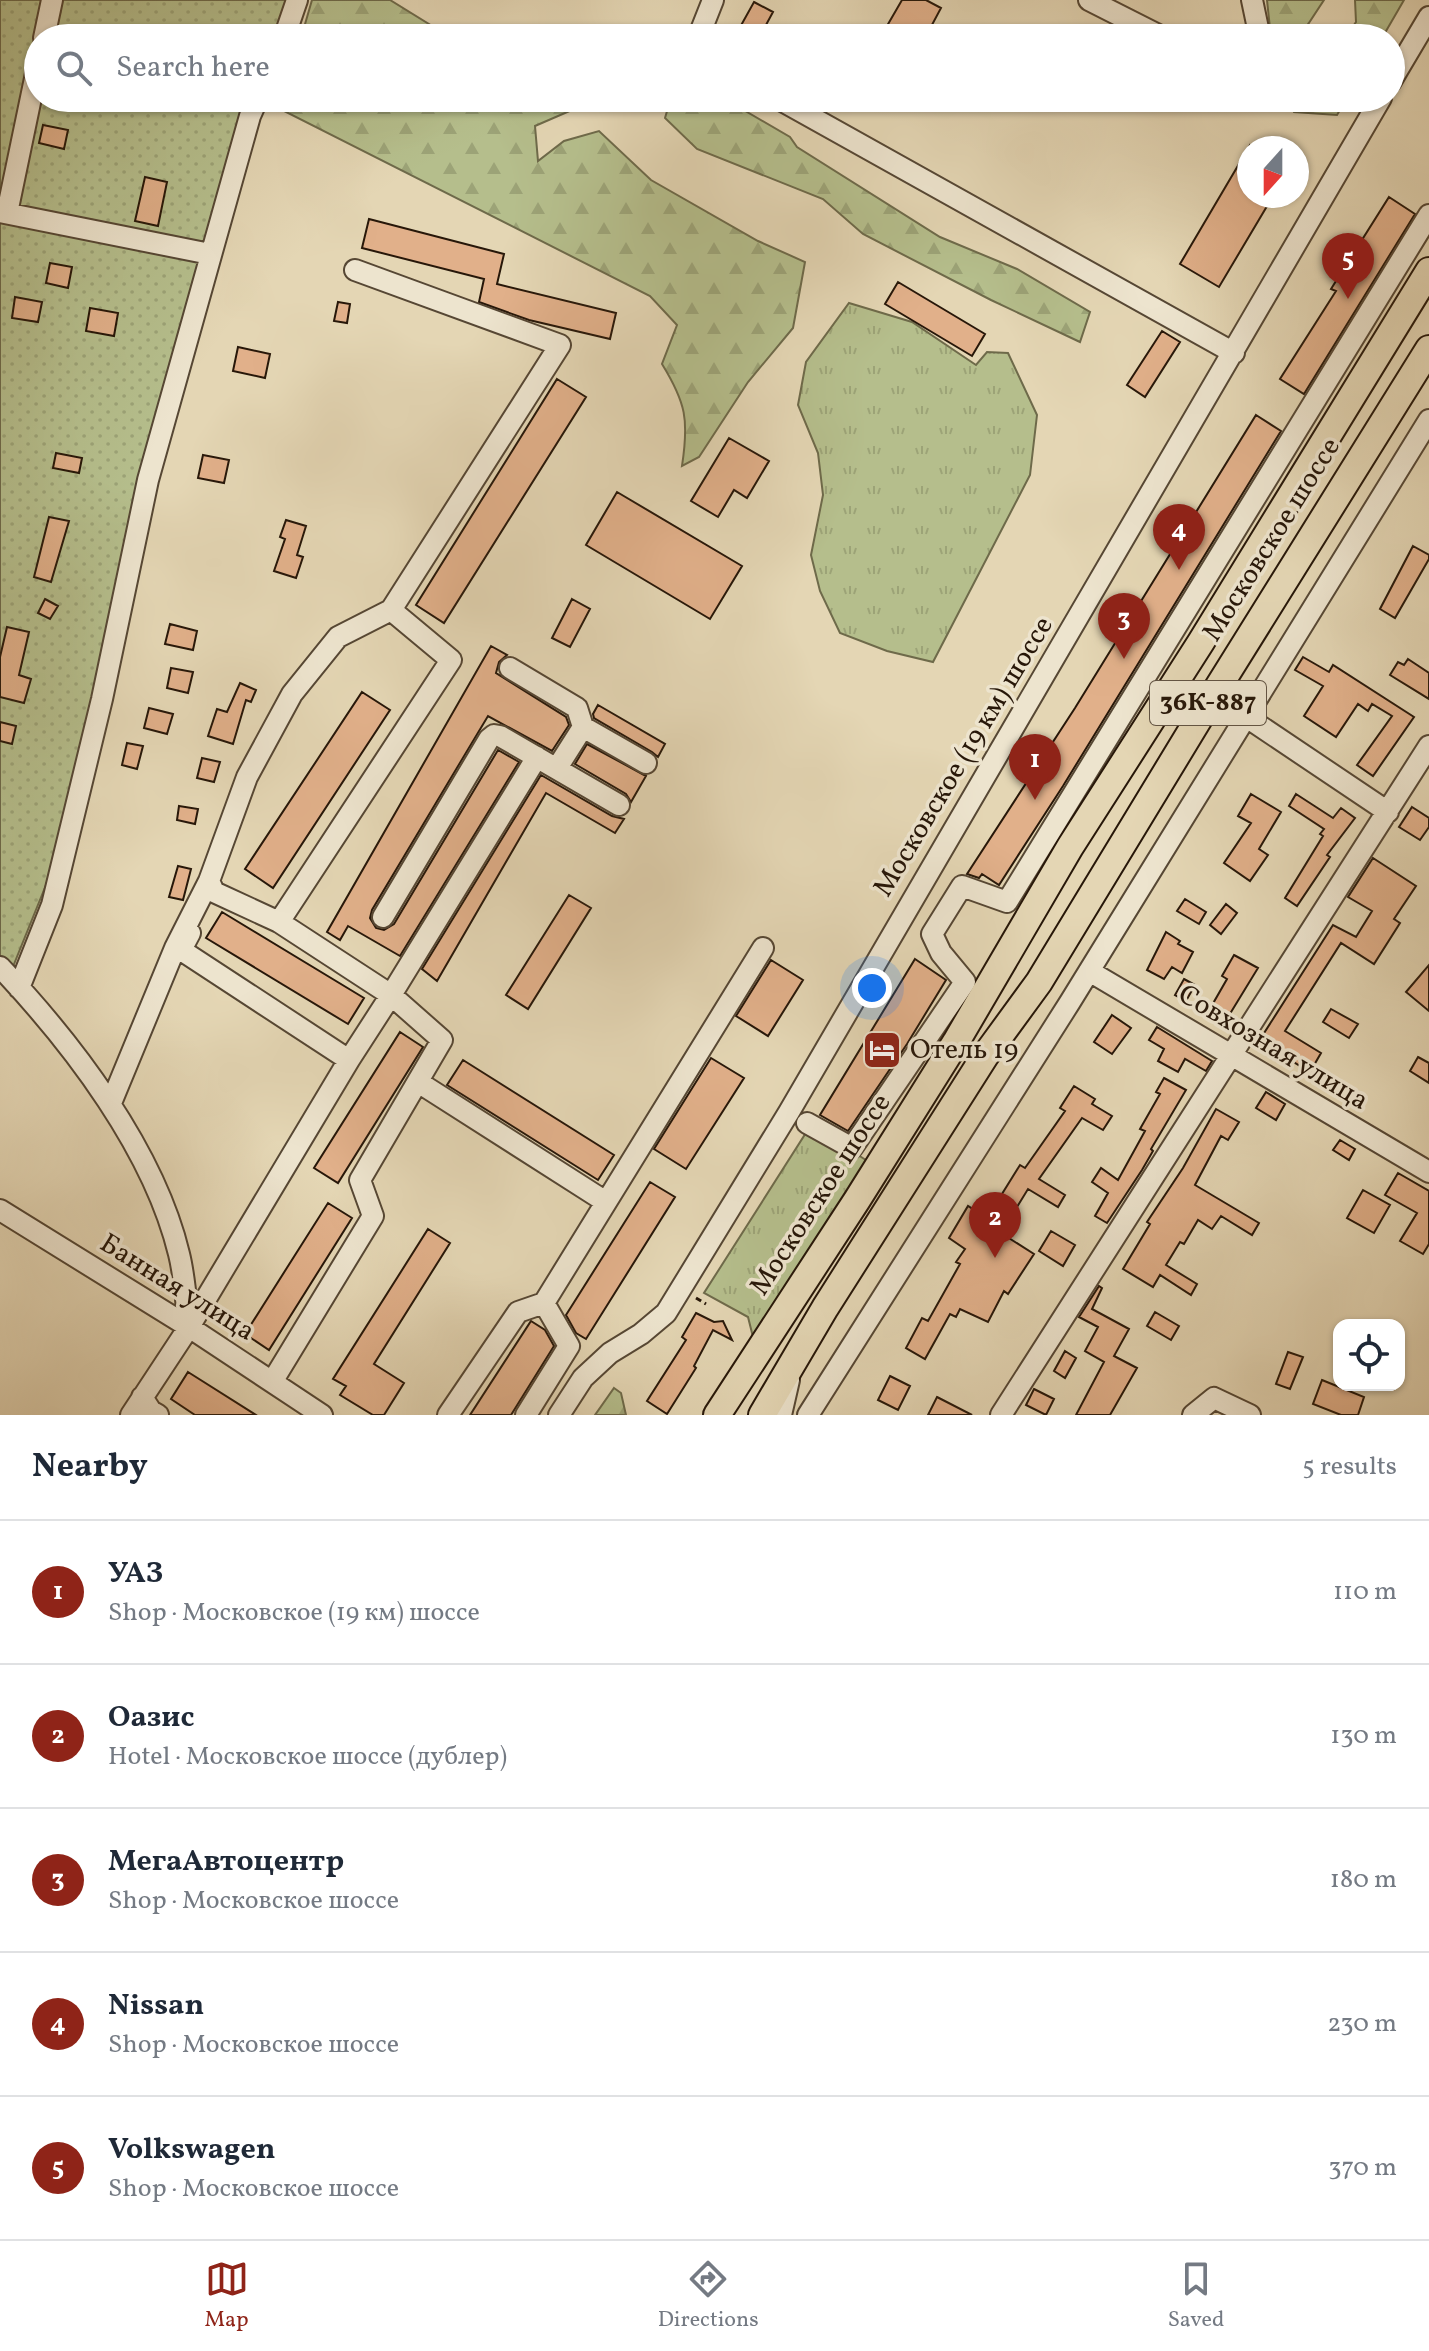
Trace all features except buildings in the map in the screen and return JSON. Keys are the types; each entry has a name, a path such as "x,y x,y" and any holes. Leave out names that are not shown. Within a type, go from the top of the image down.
{"main road":[{"name":"Московское шоссе","path":"717,1415 956,1042 1070,847 1201,642 1429,271"},
{"name":"Московское шоссе","path":"762,1415 825,1308 985,1056 1039,982 1429,349"},
{"path":"983,997 988,1017 1001,1020 1013,1015"},
{"path":"956,1042 966,1036 977,1038 985,1056"}],"street":[{"path":"47,24 52,0"},
{"path":"289,24 297,0"},
{"path":"704,24 713,0"},
{"path":"1089,0 1136,24"},
{"path":"1252,0 1257,24"},
{"path":"1405,57 1429,17"},
{"path":"27,112 4,212 210,254"},
{"path":"19,988 52,905 102,699 148,480 252,112"},
{"path":"802,112 1234,353"},
{"name":"Московское (19 км) шоссе","path":"559,1415 583,1378 610,1353 641,1334 666,1313 789,1112 1373,112"},
{"path":"932,934 962,886 1007,902 1429,215"},
{"path":"111,1103 178,949 212,886 247,777 292,694 338,637 391,610 560,345 355,270"},
{"path":"808,1415 1425,433"},
{"path":"279,922 451,660 391,610"},
{"path":"510,668 577,708 583,727 646,763"},
{"path":"1245,716 1388,812"},
{"path":"557,768 583,727"},
{"path":"383,917 494,735 619,805"},
{"path":"1001,1415 1429,746"},
{"path":"131,1415 189,1327 349,1060 537,757"},
{"path":"212,886 279,922 391,995 442,1040 360,1180 373,1216 272,1382"},
{"path":"807,1123 852,1148 965,982 941,953 932,934 901,918"},
{"path":"448,1415 518,1312 544,1303 763,948"},
{"path":"178,949 349,1060"},
{"path":"0,967 111,1103 157,1188 180,1256 189,1327"},
{"name":"Совхозная улица","path":"1089,971 1429,1172"},
{"path":"418,1082 606,1202"},
{"name":"Банная улица","path":"0,1210 189,1327 322,1415"},
{"path":"526,1415 569,1346 544,1303"},
{"path":"781,1415 791,1368"},
{"path":"142,1397 151,1411 158,1415"},
{"path":"1193,1415 1214,1398 1250,1415"}],"green space":[{"path":"0,0 291,0 283,24 24,24 24,112 249,112 75,796 46,885 10,974 0,962"},
{"path":"312,0 390,0 429,24 305,24"},
{"path":"1267,0 1324,0 1308,24 1270,24"},
{"path":"1355,0 1404,0 1390,24 1355,24"},
{"path":"286,112 567,112 535,126 538,161 564,141 599,131 651,180 758,241 805,262 793,328 748,382 699,457 682,466 684,412 662,364 677,325 650,296"},
{"path":"667,112 747,112 940,237 1017,269 1090,312 1080,342 863,234 823,199 697,149 665,118"},
{"path":"1294,112 1339,112 1337,115"},
{"path":"849,303 912,322 976,365 987,352 1008,353 1037,415 1030,475 933,662 887,651 840,633 820,591 811,555 823,495 818,453 798,405 806,362"},
{"path":"811,1125 869,1162 754,1341 748,1317 704,1293"},
{"path":"614,1388 621,1393 626,1415 595,1415"}],"place":[{"name":"Volkswagen","path":"1348,299"},
{"name":"Nissan","path":"1179,570"},
{"name":"МегаАвтоцентр","path":"1124,659"},
{"name":"УАЗ","path":"1035,800"},
{"name":"Отель 19","path":"882,1050"},
{"name":"Оазис","path":"995,1258"}]}
